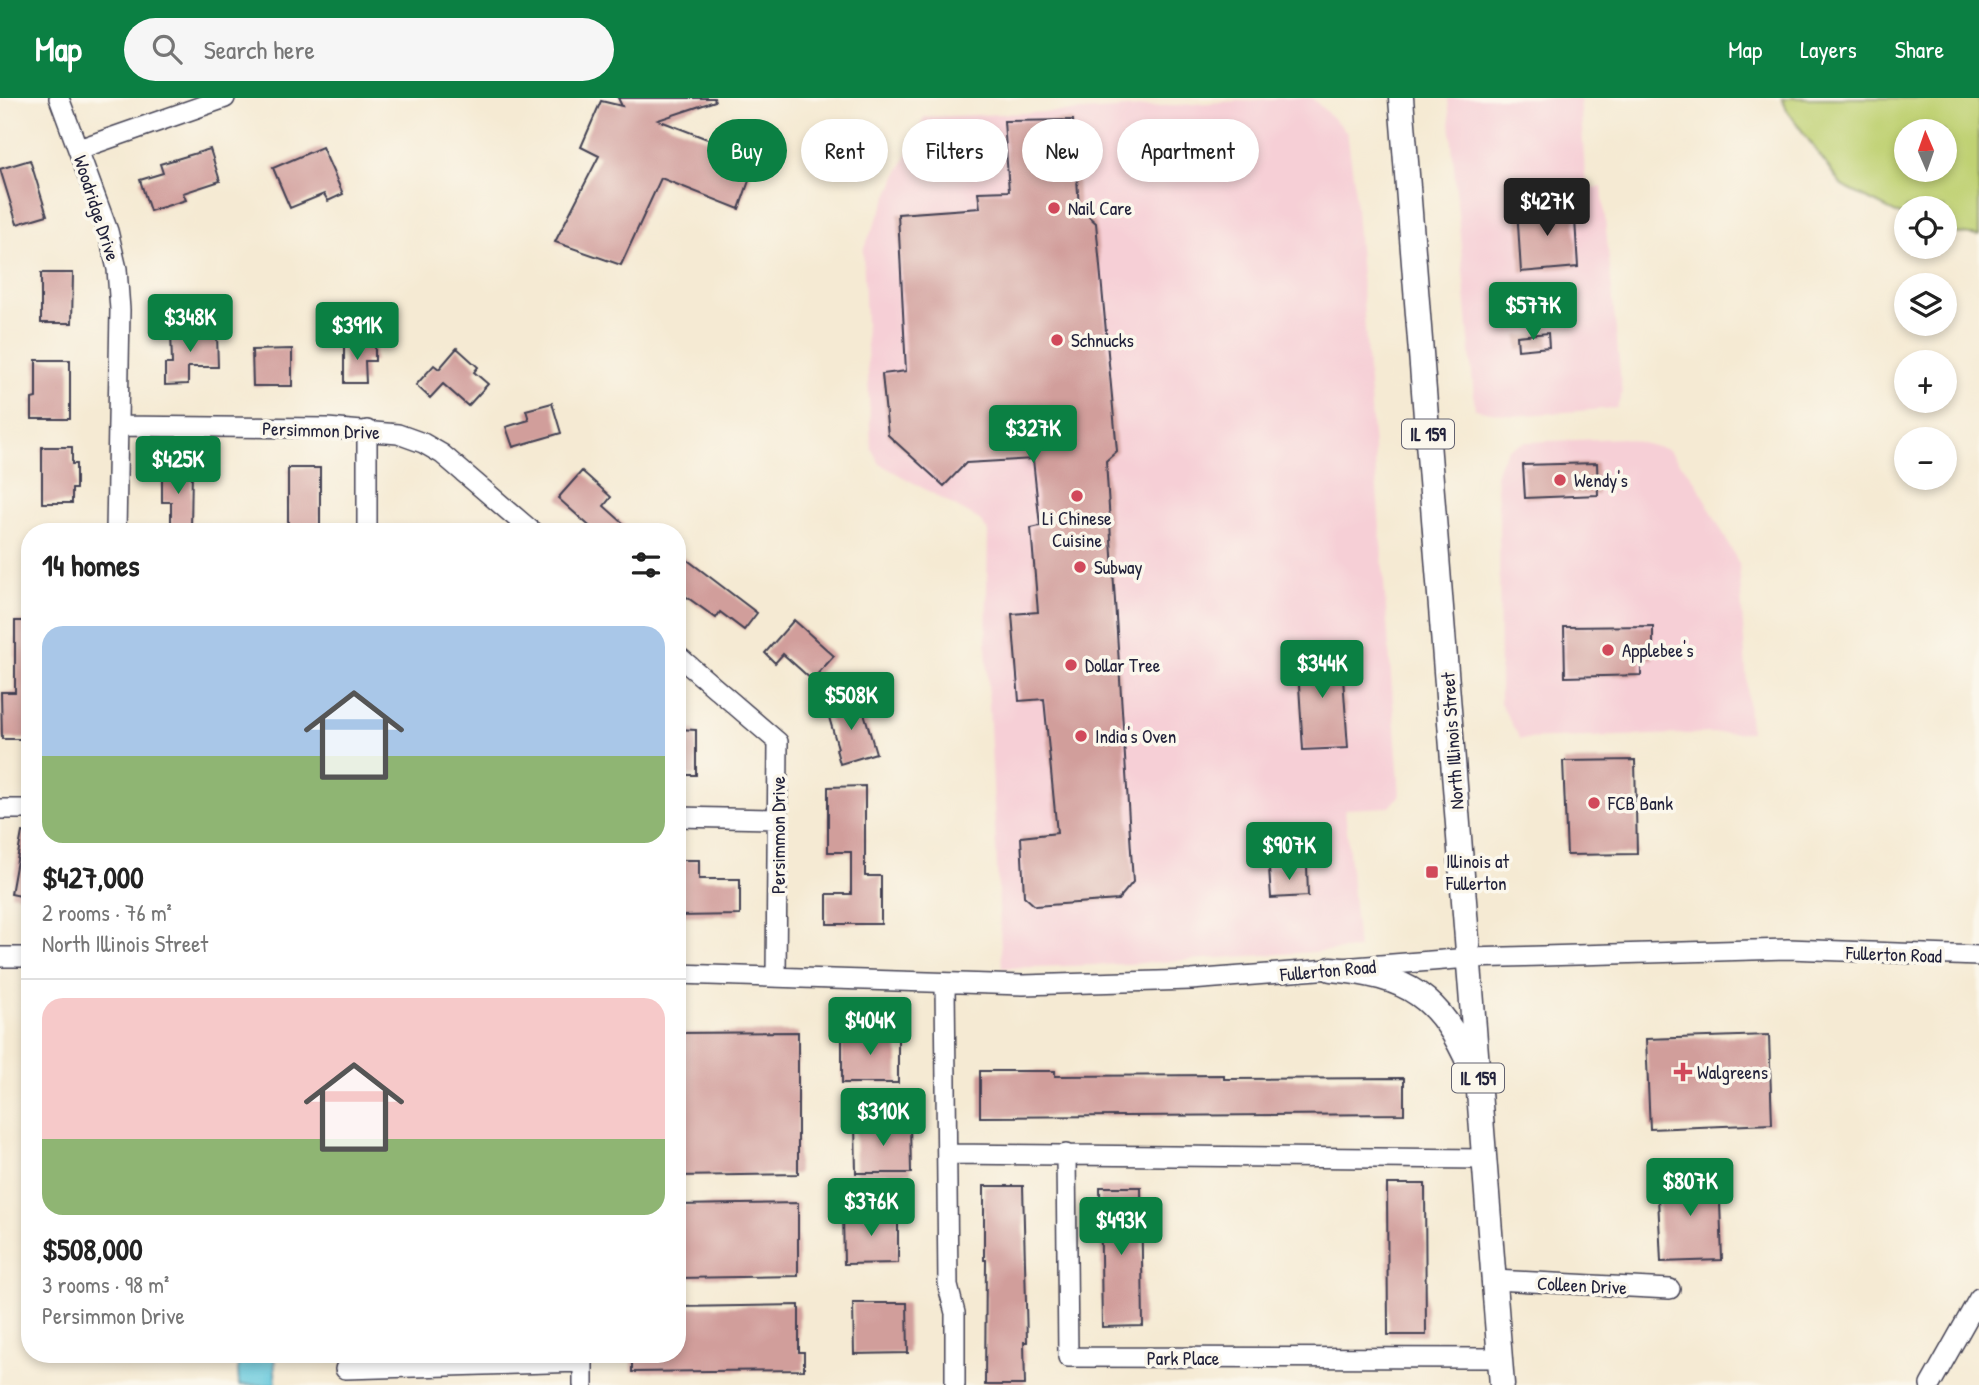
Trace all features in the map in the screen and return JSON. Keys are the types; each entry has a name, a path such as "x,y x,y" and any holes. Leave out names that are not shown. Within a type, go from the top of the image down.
{"main road":[{"name":"North Illinois Street","path":"1401,98 1502,1385"},
{"path":"1331,969 1367,972 1393,980 1423,996 1441,1014 1460,1043 1479,1086"}],"street":[{"name":"Woodridge Drive","path":"59,98 108,231 117,269 120,310 116,523"},
{"path":"79,149 225,98"},
{"name":"Persimmon Drive","path":"118,426 367,430 398,434 442,454 522,523"},
{"path":"367,430 367,523"},
{"name":"Persimmon Drive","path":"686,663 778,742 776,977"},
{"path":"0,809 21,809"},
{"path":"686,817 778,819"},
{"name":"Fullerton Road","path":"686,974 1023,985 1191,980 1469,958 1788,949 1979,956"},
{"path":"0,957 21,957"},
{"path":"945,984 948,1286 955,1313 955,1385"},
{"path":"947,1154 1485,1159"},
{"name":"Park Place","path":"1066,1154 1068,1357 1500,1358"},
{"name":"Colleen Drive","path":"1494,1280 1670,1289"},
{"path":"1930,1385 1977,1310"},
{"path":"345,1369 475,1363"},
{"path":"583,1363 583,1385"}],"shaded area":[{"path":"1312,98 1347,132 1354,182 1400,795 1390,807 1345,809 1358,949 1127,964 1002,968 986,645 988,531 978,519 880,464 871,448 863,250 902,165 902,182 1008,182 1008,119 923,119 924,117"},
{"path":"1448,98 1580,98 1586,188 1602,187 1622,393 1617,408 1514,416 1475,409"},
{"path":"1624,438 1668,450 1695,480 1739,564 1750,732 1520,739 1500,703 1499,518 1496,475 1500,463 1508,449 1526,442"}],"green space":[{"path":"1782,98 1979,98 1979,236 1957,233 1957,196 1894,196 1894,212 1842,186 1787,110"}],"water":[{"path":"238,1363 275,1363 276,1385 239,1385"}],"building":[{"path":"618,98 714,98 715,101 658,120 707,139 707,182 749,182 739,209 661,178 621,265 555,242 599,156 581,147 601,101 622,106"},
{"path":"1008,121 1022,121 1022,182 1077,182 1079,208 1096,223 1117,451 1106,461 1133,882 1118,900 1035,906 1024,896 1021,837 1057,833 1044,699 1019,701 1012,614 1038,612 1031,528 1040,526 1033,459 966,463 944,486 888,435 882,374 906,371 898,214 980,208 978,192 1009,191"},
{"path":"322,147 343,194 328,201 324,194 290,208 273,168"},
{"path":"210,149 220,181 183,193 186,200 150,211 140,180 163,173 160,164"},
{"path":"30,160 47,215 17,224 0,169"},
{"path":"1574,204 1578,267 1521,272 1517,208"},
{"path":"41,273 73,273 72,323 41,323"},
{"path":"171,329 204,329 204,335 217,335 218,367 188,367 188,384 165,385 165,364 172,364"},
{"path":"1548,333 1549,347 1518,350 1517,336"},
{"path":"344,345 375,345 375,361 365,361 366,383 344,383"},
{"path":"457,348 478,367 474,372 488,384 468,406 443,384 430,398 416,385 434,365 439,369"},
{"path":"292,349 292,386 253,386 252,350"},
{"path":"36,360 70,360 70,419 32,419 32,399 36,398"},
{"path":"552,403 561,433 513,447 506,427 529,420 526,410"},
{"path":"42,447 72,447 72,464 76,464 76,489 72,489 72,503 42,503"},
{"path":"1597,463 1598,495 1525,498 1523,465"},
{"path":"162,468 192,469 191,523 171,523 171,502 162,502"},
{"path":"288,468 320,468 320,523 288,523"},
{"path":"582,471 611,497 604,506 623,523 586,523 558,498"},
{"path":"686,559 757,613 744,630 720,612 716,618 686,596"},
{"path":"794,620 834,656 812,680 783,654 775,663 765,653"},
{"path":"15,621 21,621 21,739 2,739 1,692 15,692"},
{"path":"1653,626 1653,659 1641,659 1641,675 1565,677 1564,627"},
{"path":"1341,650 1348,748 1303,750 1297,653"},
{"path":"851,700 853,708 862,706 876,753 840,764 826,707"},
{"path":"686,729 696,730 696,775 686,775"},
{"path":"1635,760 1637,854 1567,855 1563,761"},
{"path":"865,786 865,876 881,876 881,924 827,924 827,894 851,894 851,852 828,852 828,787"},
{"path":"21,838 21,896 11,894"},
{"path":"686,860 699,860 699,879 740,879 740,915 686,916"},
{"path":"1307,865 1308,896 1271,898 1269,868"},
{"path":"798,1032 798,1174 686,1176 686,1033"},
{"path":"842,1032 898,1032 898,1083 842,1083"},
{"name":"Walgreens","path":"1769,1035 1772,1124 1650,1129 1646,1039"},
{"path":"980,1071 1055,1071 1055,1076 1224,1075 1224,1079 1404,1078 1404,1114 980,1117"},
{"path":"910,1122 911,1173 856,1173 855,1123"},
{"path":"1719,1174 1722,1260 1661,1262 1657,1176"},
{"path":"1387,1184 1425,1184 1426,1335 1388,1335"},
{"path":"984,1186 1023,1186 1027,1342 1024,1342 1025,1385 985,1385"},
{"path":"1100,1187 1141,1187 1143,1326 1102,1327"},
{"path":"798,1203 798,1276 686,1278 686,1205"},
{"path":"898,1212 898,1263 844,1264 843,1213"},
{"path":"853,1303 907,1303 908,1353 854,1354"},
{"path":"799,1305 799,1352 804,1352 804,1370 632,1372 632,1363 686,1363 686,1307"}],"place":[{"name":"Nail Care","path":"1054,208"},
{"name":"Schnucks","path":"1057,340"},
{"name":"Wendy's","path":"1560,480"},
{"name":"Li Chinese Cuisine","path":"1077,496"},
{"name":"Subway","path":"1080,567"},
{"name":"Applebee's","path":"1608,650"},
{"name":"Dollar Tree","path":"1071,665"},
{"name":"India's Oven","path":"1081,736"},
{"name":"FCB Bank","path":"1594,803"},
{"name":"Illinois at Fullerton","path":"1432,872"},
{"name":"Walgreens","path":"1683,1072"}]}
